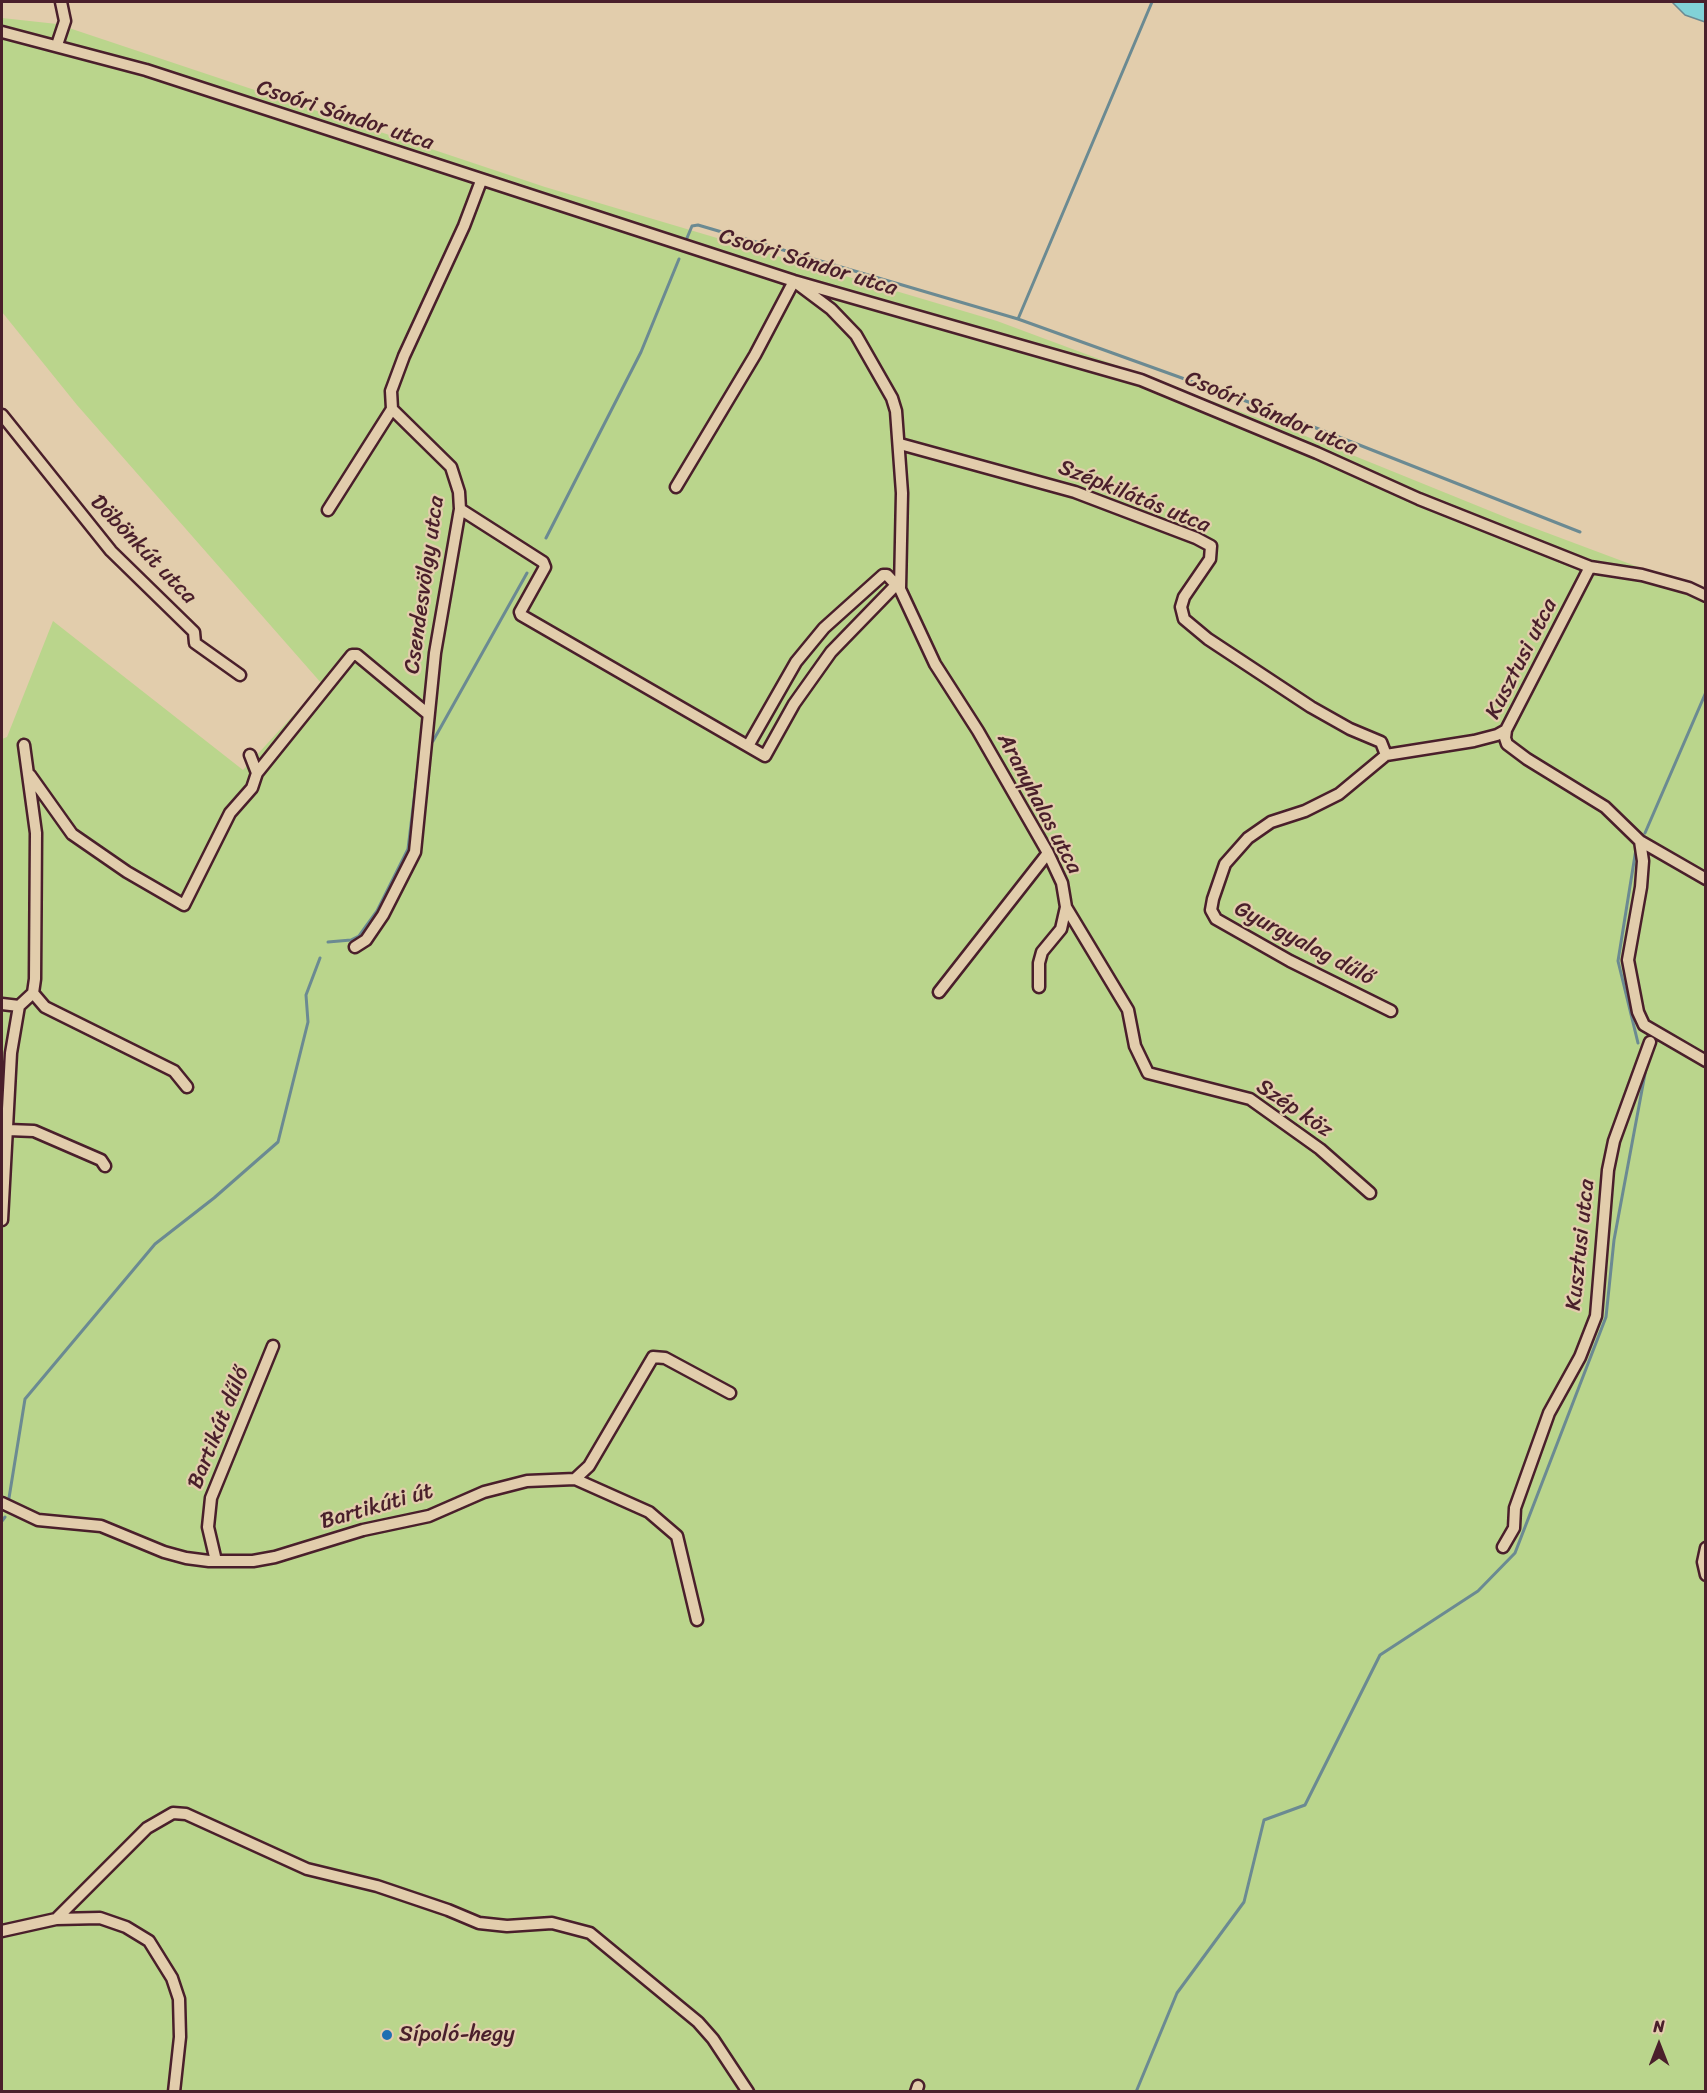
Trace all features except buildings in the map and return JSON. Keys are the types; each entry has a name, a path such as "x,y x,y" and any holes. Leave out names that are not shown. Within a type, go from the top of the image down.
{"street":[{"path":"57,45 65,21 61,2"},
{"name":"Csoóri Sándor utca","path":"2,32 146,70 481,181 794,281 1141,380 1317,453 1419,499 1590,567 1642,575 1689,588 1706,596"},
{"path":"328,510 392,409 394,381 464,226 481,181"},
{"path":"676,488 755,355 794,281"},
{"name":"Aranyhalas utca","path":"794,281 831,309 856,335 892,398 900,444 902,493 898,587 935,664 978,731 1048,853 1062,883 1066,907 1128,1010 1135,1046 1148,1073"},
{"name":"Csendesvölgy utca","path":"355,947 366,940 383,915 415,852 428,714 446,577 460,509 459,492 451,467 392,409"},
{"name":"Döbönkút utca","path":"2,415 111,551 194,632 195,643 240,675"},
{"name":"Szépkilátás utca","path":"900,444 1075,492 1196,537 1211,546 1210,559 1184,597 1181,607 1184,619 1208,639 1311,707 1350,729 1381,742 1386,755"},
{"path":"460,509 543,562 545,567 520,612 521,615 765,756 794,704 831,652 898,587 883,575 824,628 796,662 748,746"},
{"name":"Kusztusi utca","path":"1590,567 1506,730 1507,744 1527,759 1605,807 1640,841"},
{"path":"30,775 72,834 127,872 184,905 230,813 252,788 257,774 352,655 357,655 428,714"},
{"path":"1386,755 1474,741 1497,735 1506,730"},
{"path":"24,744 30,775 36,833 33,993 45,1007 174,1071 187,1088"},
{"path":"250,755 257,774"},
{"name":"Gyurgyalag dűlő","path":"1386,755 1339,794 1305,811 1271,822 1248,838 1225,864 1212,910 1216,919 1290,961 1391,1011"},
{"path":"1640,841 1706,879"},
{"path":"1640,841 1643,861 1641,887 1629,960 1638,1012 1644,1025 1706,1061"},
{"path":"939,992 1048,853"},
{"path":"1039,987 1039,963 1042,952 1060,929 1066,907"},
{"path":"2,1220 11,1053 20,1006 33,993"},
{"path":"2,1004 20,1006"},
{"name":"Kusztusi utca","path":"1503,1547 1514,1528 1515,1508 1549,1413 1580,1358 1596,1316 1610,1160 1614,1141 1650,1042"},
{"name":"Szép köz","path":"1148,1073 1250,1100 1320,1149 1370,1193"},
{"path":"8,1130 34,1131 101,1160 105,1166"},
{"name":"Bartikút dűlő","path":"216,1561 208,1527 211,1498 273,1346"},
{"path":"697,1620 677,1536 649,1512 575,1479 589,1466 653,1358 665,1358 730,1393"},
{"name":"Bartikúti út","path":"2,1503 38,1520 101,1526 164,1552 216,1561 275,1557 363,1530 429,1516 484,1492 527,1481 575,1479"},
{"path":"1706,1548 1703,1562 1706,1575"},
{"path":"56,1919 147,1828 173,1813 186,1815 307,1869 377,1886 479,1923 507,1926 552,1923 590,1933 698,2022 713,2039 748,2091"},
{"path":"2,1931 56,1919 100,1918 126,1927 149,1941 162,1958 179,1999 180,2037 174,2091"}],"green space":[{"path":"2,18 57,24 545,187 997,321 1298,433 1510,519 1705,592 1705,2091 2,2091 2,739 7,737 53,621 243,770 322,684 77,405 2,312"}],"water":[{"path":"1672,2 1705,2 1705,22 1685,15"}],"waterway":[{"path":"1018,319 1152,2"},
{"path":"687,238 692,226 698,225 1018,319 1268,409 1580,532"},
{"path":"546,538 641,352 679,259"},
{"path":"433,741 527,573"},
{"path":"1645,833 1706,692"},
{"path":"328,942 351,940 359,936 377,911 408,849 417,775"},
{"path":"1636,849 1618,961 1638,1043"},
{"path":"9,1498 25,1399 155,1244 214,1198 278,1142 308,1022 306,995 320,958"},
{"path":"1136,2092 1177,1993 1244,1902 1264,1820 1305,1805 1380,1655 1478,1591 1515,1553 1606,1317 1614,1240 1647,1063"},
{"path":"2,1521 5,1517"}],"place":[{"name":"Sípoló-hegy","path":"387,2035"}]}
